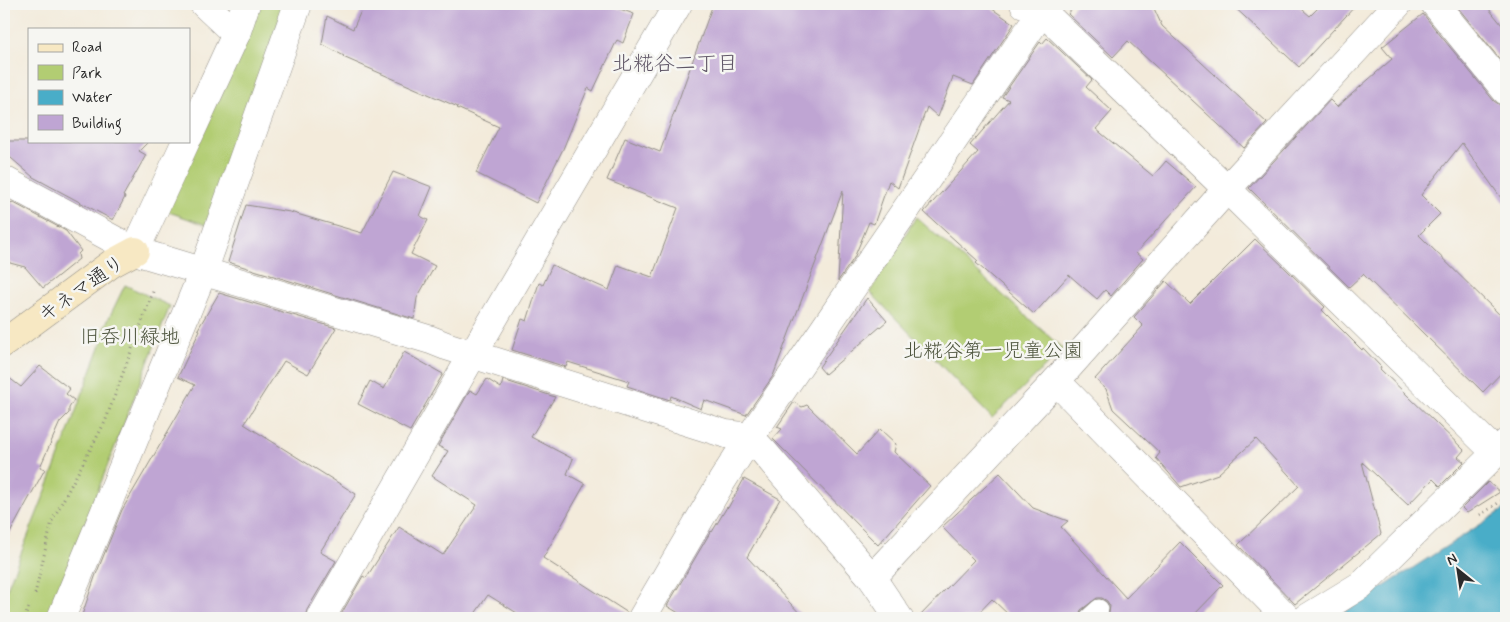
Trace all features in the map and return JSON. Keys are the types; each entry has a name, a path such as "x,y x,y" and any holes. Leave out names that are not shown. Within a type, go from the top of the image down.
{"street":[{"path":"204,4 236,34"},
{"path":"190,134 236,34 246,4"},
{"path":"61,618 203,272 298,4"},
{"path":"321,618 678,4"},
{"path":"872,578 1056,381 1227,189 1398,4"},
{"path":"1436,4 1506,91"},
{"path":"642,618 750,437 1024,39 1038,6 1227,189 1501,448 1361,585 1307,618"},
{"path":"135,251 186,142"},
{"path":"4,180 135,251 473,354 726,434 750,437 872,578 898,618"},
{"name":"キネマ通り","path":"4,343 111,264 135,251"},
{"path":"1056,381 1287,618"}],"path":[{"path":"24,618 34,599 52,521 105,422 155,286"}],"green space":[{"path":"257,4 285,4 209,226 166,211"},
{"name":"北糀谷第一児童公園","path":"916,217 1063,349 992,418 870,292"},
{"name":"旧呑川緑地","path":"125,285 170,306 48,618 4,618 4,596 103,339 102,332"}],"water":[{"path":"1506,508 1506,618 1335,618"}],"building":[{"path":"364,4 606,4 634,14 623,43 617,40 593,91 588,88 563,149 536,203 476,173 499,127 343,57 322,44 327,16 353,29"},
{"path":"713,4 985,4 1014,24 973,85 953,77 938,117 927,107 898,188 889,181 874,224 869,222 854,258 838,281 843,190 773,376 746,415 704,400 701,409 671,396 670,400 627,386 629,381 568,362 566,367 512,350 522,319 527,321 539,283 543,285 552,265 609,290 618,265 652,277 678,208 607,180 625,138 660,152"},
{"path":"1076,4 1152,4 1162,26 1267,123 1244,148 1128,41 1113,57 1068,14"},
{"path":"1231,4 1296,4 1310,16 1322,4 1357,4 1299,67"},
{"path":"1455,4 1485,4 1506,30 1506,67"},
{"path":"1423,14 1494,101 1506,106 1506,205 1462,143 1421,195 1440,214 1419,235 1506,321 1506,368 1483,392 1363,274 1349,287 1249,188 1330,100 1337,107 1392,59 1382,47"},
{"path":"1047,38 1092,80 1086,87 1112,111 1096,129 1153,176 1166,161 1196,187 1136,253 1143,259 1111,296 1105,290 1097,299 1069,275 1034,314 976,263 978,261 924,212 978,152 970,145 1009,100 1002,97 1040,42 1042,44"},
{"path":"4,141 148,142 139,151 146,155 123,196 125,197 113,220 33,177 4,152"},
{"path":"393,172 432,187 420,216 428,220 411,254 435,266 417,298 414,319 228,262 246,205 290,212 362,233"},
{"path":"12,202 66,231 81,251 78,254 79,259 43,288 25,267 10,263 4,255 4,209"},
{"path":"1255,239 1325,307 1322,310 1362,350 1363,348 1381,367 1380,369 1464,450 1458,457 1464,462 1440,486 1433,479 1408,505 1362,462 1381,534 1295,604 1238,545 1299,486 1256,439 1218,474 1181,487 1156,458 1160,453 1113,409 1106,389 1095,379 1143,326 1134,317 1166,281 1190,304"},
{"path":"219,293 336,328 308,374 284,361 244,424 356,494 320,552 336,561 307,610 305,618 81,618 122,510 195,385 178,377 200,330 198,329"},
{"path":"867,298 887,321 825,374 819,367"},
{"path":"404,352 443,374 410,431 358,404 370,381 384,389"},
{"path":"40,366 70,389 66,394 74,400 69,408 69,413 60,422 40,467 45,469 4,544 4,374 21,387"},
{"path":"487,379 501,388 503,380 555,397 531,437 573,459 567,474 585,484 543,558 628,613 626,618 525,618 488,595 472,618 339,618 363,576 366,578 399,527 443,555 477,505 432,476 448,451 438,446 470,390 477,394"},
{"path":"794,402 802,407 807,405 857,454 880,429 896,444 894,452 930,486 878,545 773,439 782,429 777,427"},
{"path":"1000,473 1033,508 1068,521 1061,527 1126,598 1180,542 1223,585 1191,618 1106,618 1110,606 1107,601 1097,598 1081,610 1078,618 1012,618 992,599 974,618 918,618 974,560 942,527"},
{"path":"744,479 780,499 747,557 804,618 687,618 667,606"},
{"path":"1488,482 1500,492 1467,513 1462,508"}],"district":[{"name":"北糀谷二丁目","path":"675,63"}]}
